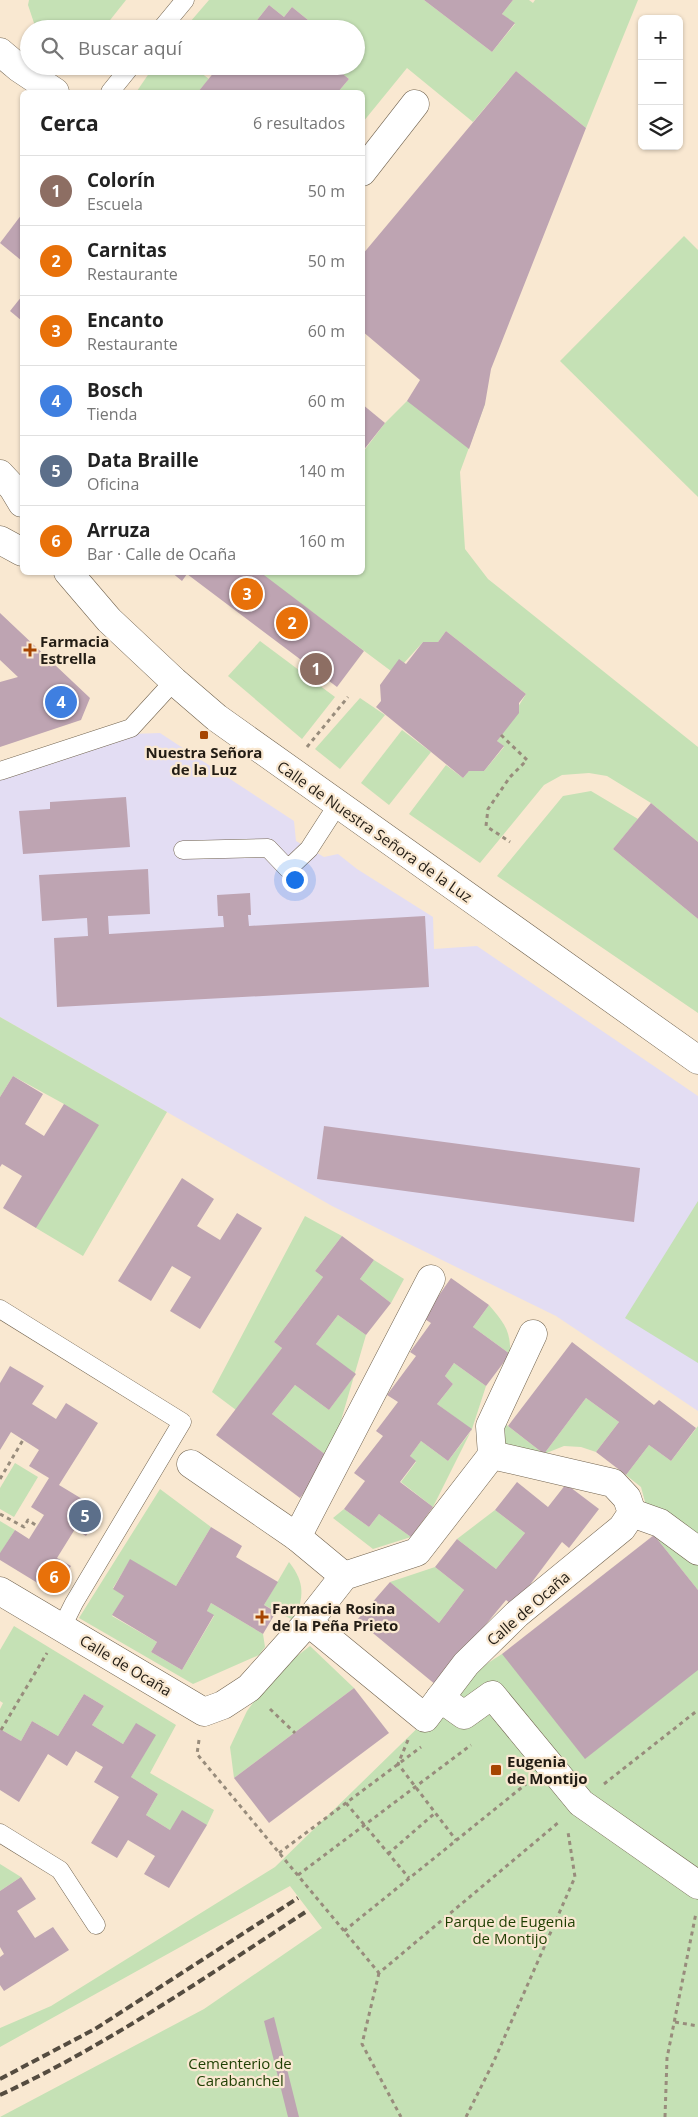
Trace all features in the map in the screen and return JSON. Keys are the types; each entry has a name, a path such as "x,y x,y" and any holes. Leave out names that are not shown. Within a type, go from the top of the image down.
{"street":[{"path":"0,52 20,69"},
{"path":"30,75 53,90"},
{"path":"365,168 415,104"},
{"path":"0,474 13,488 20,500"},
{"path":"0,540 20,551"},
{"name":"Calle de Nuestra Señora de la Luz","path":"68,575 109,620 217,718 698,1060"},
{"path":"297,1537 431,1279"},
{"path":"204,1712 223,1705 249,1688 308,1622 344,1576 417,1552 492,1455 490,1426 532,1334"},
{"path":"492,1455 613,1483 627,1498 632,1513 660,1523 698,1551"},
{"path":"191,1464 297,1537 344,1576"},
{"name":"Calle de Ocaña","path":"425,1716 466,1664 517,1614 622,1528 632,1513"},
{"name":"Calle de Ocaña","path":"1,1595 62,1627 204,1712"},
{"path":"308,1622 425,1716 464,1715 492,1695 549,1765 573,1810 697,1896"}],"lane":[{"path":"168,20 185,0"},
{"path":"112,90 124,75"},
{"path":"0,771 131,728 174,681"},
{"path":"183,850 268,848 288,869 309,849 338,804"},
{"path":"0,1309 182,1422 74,1603 62,1627"},
{"path":"0,1833 60,1870 96,1925"}],"path":[{"path":"305,750 348,696"},
{"path":"501,735 527,760 510,777 488,808 486,826 510,842"},
{"path":"0,1479 23,1440"},
{"path":"0,1514 24,1527 28,1520 37,1526"},
{"path":"1,1730 62,1627"},
{"path":"401,2117 362,2044 379,1973 573,1810 698,1710"},
{"path":"204,1712 197,1754 379,1973"},
{"path":"279,1853 398,1764 425,1716"},
{"path":"398,1764 408,1740 425,1716"},
{"path":"298,1875 510,1716"},
{"path":"398,1764 414,1788 456,1840"},
{"path":"344,1931 549,1765"},
{"path":"346,1803 409,1878"},
{"path":"466,2117 494,2061 575,1877 573,1810"},
{"path":"388,1854 435,1812"},
{"path":"665,2117 667,2058 697,1896"},
{"path":"674,2022 698,2026"}],"shaded area":[{"path":"160,733 294,821 296,841 324,857 338,854 357,869 433,917 434,949 477,946 698,1096 698,1411 556,1316 332,1206 0,1017 0,778 130,734"}],"green space":[{"path":"29,0 126,0 110,20 33,20 28,5"},
{"path":"209,0 424,0 492,52 515,24 502,14 513,0 529,0 533,3 535,0 638,0 586,128 516,71 473,122 407,68 365,120 365,90 340,90 349,79 344,75 365,75 365,20 308,20 292,7 284,17 269,5 257,20 192,20"},
{"path":"148,75 204,75 209,79 200,90 138,90"},
{"path":"684,236 698,250 698,497 560,361"},
{"path":"407,401 485,404 460,472 465,549 488,579 698,747 698,842 651,803 607,776 589,773 562,775 544,785 480,863 409,814 446,765 463,778 469,771 484,771 504,747 497,741 526,694 446,631 438,642 423,642 404,663 391,671 263,575 365,575 365,449 385,423"},
{"path":"260,641 335,697 302,739 228,676"},
{"path":"360,698 385,715 340,769 315,749"},
{"path":"402,730 431,752 389,805 361,783"},
{"path":"591,791 638,819 613,849 698,919 698,1013 497,876 563,796"},
{"path":"0,1017 167,1112 83,1256 36,1228 64,1104 13,1076 0,1097"},
{"path":"698,1201 698,1363 625,1318"},
{"path":"305,1216 342,1236 315,1271 323,1277 274,1342 282,1348 236,1410 212,1392"},
{"path":"374,1260 404,1279 391,1303 360,1279"},
{"path":"489,1305 506,1327 510,1354 473,1327"},
{"path":"338,1315 366,1335 354,1375 316,1344"},
{"path":"454,1363 486,1386 472,1430 437,1404 453,1384 445,1376"},
{"path":"354,1377 330,1458 272,1414 295,1385 329,1410"},
{"path":"586,1398 619,1422 596,1452 581,1447 564,1446 544,1454"},
{"path":"504,1423 544,1454 504,1444"},
{"path":"698,1426 698,1590 654,1535 641,1487 626,1475 649,1445 671,1461"},
{"path":"471,1432 433,1507 401,1482 416,1462 410,1456 421,1441 448,1461"},
{"path":"15,1463 38,1477 14,1517 0,1509 0,1488"},
{"path":"160,1489 211,1527 176,1586 130,1560 113,1588 124,1596 112,1616 157,1642 151,1652 182,1670 214,1616 207,1611 211,1603 263,1634 265,1647 259,1655 193,1684 79,1618"},
{"path":"344,1509 369,1527 379,1514 411,1537 373,1549 333,1518"},
{"path":"495,1510 525,1533 496,1569 457,1539"},
{"path":"0,1521 15,1530 0,1554"},
{"path":"289,1562 298,1577 301,1590 300,1604 295,1621 264,1605"},
{"path":"435,1567 464,1590 439,1623 390,1582"},
{"path":"14,1626 176,1725 150,1773 214,1810 207,1825 170,1830 146,1815 158,1794 131,1777 155,1735 136,1724 123,1744 92,1725 104,1706 84,1694 58,1736 32,1721 21,1741 0,1729 0,1709 3,1703 0,1701 0,1650"},
{"path":"310,1646 354,1688 234,1778 230,1747 247,1711 275,1673"},
{"name":"Parque de Eugenia de Montijo","path":"502,1654 698,1670 698,2117 0,2117 204,2009 322,1928 290,1886 0,2047 0,2028 51,2006 275,1867 477,1670"},
{"path":"0,1864 21,1877 0,1891"}],"building":[{"path":"424,0 513,0 502,14 515,23 492,52"},
{"path":"269,5 284,17 292,7 308,20 257,20"},
{"path":"516,71 586,128 491,369 485,404 469,449 407,401 420,380 365,334 365,251"},
{"path":"212,75 344,75 349,79 340,90 200,90"},
{"path":"20,217 20,259 0,243"},
{"path":"20,298 20,319 10,311"},
{"path":"365,406 385,423 365,448"},
{"path":"175,575 186,575 182,581"},
{"path":"188,575 264,575 364,651 337,687"},
{"path":"0,613 90,698 81,720 0,747 0,682 18,677 0,660"},
{"path":"446,631 526,694 519,703 519,713 497,741 504,746 484,771 469,771 463,778 376,707 381,701 380,685 399,659 406,664 423,642 438,642"},
{"path":"126,797 130,847 23,854 19,811 50,809 50,802"},
{"path":"651,803 698,842 698,919 613,849"},
{"path":"148,869 150,914 108,916 109,934 224,927 223,916 218,916 217,895 250,893 251,915 248,915 249,926 425,916 429,987 57,1007 54,938 88,936 87,918 42,921 39,875"},
{"path":"13,1076 43,1094 25,1124 44,1136 64,1104 99,1125 36,1228 3,1208 22,1176 2,1164 0,1167 0,1097"},
{"path":"324,1126 640,1168 634,1222 317,1179"},
{"path":"182,1178 214,1199 197,1226 220,1240 237,1213 262,1228 200,1329 170,1311 191,1277 172,1266 151,1301 118,1281"},
{"path":"342,1236 374,1260 360,1279 391,1303 366,1335 338,1315 316,1344 356,1374 329,1410 295,1385 272,1414 330,1458 300,1498 216,1435 282,1348 274,1342 323,1277 315,1271"},
{"path":"451,1278 489,1305 473,1327 510,1354 486,1386 454,1363 445,1376 453,1384 437,1404 472,1429 448,1461 421,1441 410,1456 416,1461 400,1482 433,1507 411,1537 379,1514 369,1527 344,1509 365,1481 354,1473 383,1436 376,1431 398,1402 387,1395 416,1356 410,1352 431,1323 423,1318"},
{"path":"572,1342 654,1405 659,1400 696,1428 671,1461 649,1445 626,1475 596,1452 619,1422 586,1398 544,1454 508,1426"},
{"path":"10,1366 44,1386 32,1404 56,1419 66,1403 98,1423 59,1485 102,1511 86,1536 75,1529 57,1558 71,1566 54,1593 0,1560 0,1553 15,1530 29,1539 44,1515 31,1507 49,1478 29,1466 39,1450 11,1432 0,1450 0,1383"},
{"path":"517,1482 548,1507 566,1484 599,1509 569,1548 562,1542 514,1606 506,1600 436,1685 357,1620 390,1582 439,1623 464,1590 435,1567 457,1539 496,1569 525,1533 495,1510"},
{"path":"211,1527 242,1546 236,1557 278,1582 264,1605 276,1612 263,1634 211,1603 207,1611 214,1615 182,1670 151,1652 157,1642 112,1615 124,1596 113,1589 130,1559 176,1586"},
{"path":"654,1535 698,1590 698,1670 585,1759 502,1654"},
{"path":"354,1688 389,1733 269,1823 234,1778"},
{"path":"84,1694 104,1706 92,1725 123,1744 136,1723 156,1735 131,1777 158,1794 146,1815 170,1830 182,1810 207,1825 169,1888 144,1874 155,1856 128,1840 117,1858 91,1843 119,1797 94,1782 103,1767 76,1751 67,1766 48,1754 19,1802 0,1790 0,1729 21,1741 32,1721 58,1736"},
{"path":"21,1877 36,1899 17,1911 35,1938 53,1927 69,1950 4,1991 0,1985 0,1957 4,1954 0,1947 0,1891"},
{"path":"274,2017 299,2117 288,2117 264,2021"}],"railway":[{"path":"0,2079 95,2029 298,1898"},
{"path":"0,2095 118,2032 307,1911"}],"place":[{"name":"Encanto","path":"247,594"},
{"name":"Carnitas","path":"292,623"},
{"name":"Farmacia Estrella","path":"30,650"},
{"name":"Colorín","path":"316,669"},
{"name":"Bosch","path":"61,702"},
{"name":"Nuestra Señora de la Luz","path":"204,735"},
{"name":"Data Braille","path":"85,1516"},
{"name":"Arruza","path":"54,1577"},
{"name":"Farmacia Rosina de la Peña Prieto","path":"262,1617"},
{"name":"Eugenia de Montijo","path":"496,1770"}],"park label":[{"name":"Cementerio de Carabanchel","path":"240,2072"}]}
